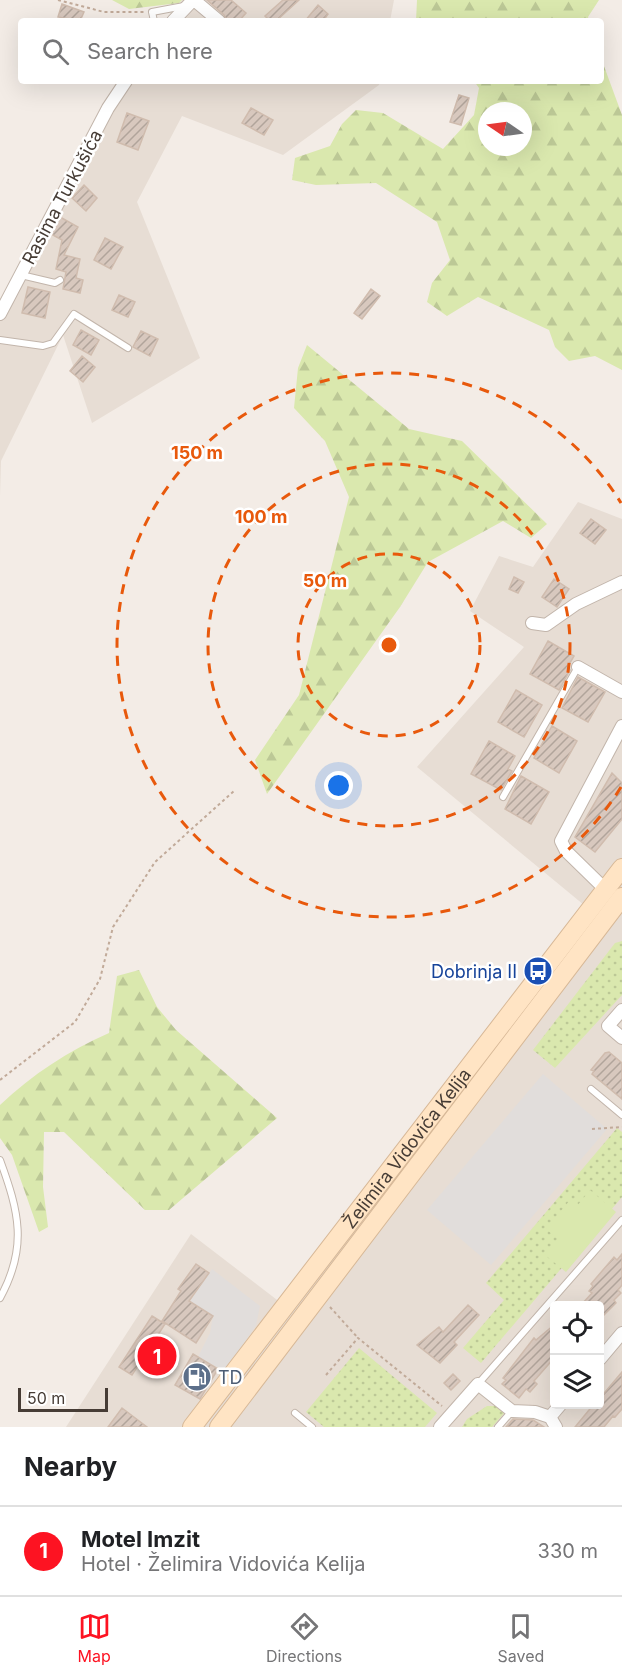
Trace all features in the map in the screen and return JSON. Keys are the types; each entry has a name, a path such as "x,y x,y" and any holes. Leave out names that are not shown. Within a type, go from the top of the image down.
{"main road":[{"name":"Želimira Vidovića Kelija","path":"219,1427 614,894 622,868"},
{"name":"Želimira Vidovića Kelija","path":"192,1427 614,894"}],"street":[{"path":"176,18 191,2 215,18"},
{"name":"Rasima Turkušića","path":"0,314 108,108 124,84"},
{"path":"532,623 546,625 576,604 622,582"},
{"path":"578,667 622,692"},
{"path":"614,894 566,851 561,841 622,726"},
{"path":"622,1010 608,1026 622,1038"},
{"path":"603,1355 622,1333"},
{"path":"440,1427 478,1384 512,1411 535,1412 553,1422"}],"lane":[{"path":"153,18 152,12 191,2"},
{"path":"21,275 55,283 60,280"},
{"path":"0,340 43,346 53,344 74,314 128,348"},
{"path":"503,797 578,667"},
{"path":"591,1089 622,1115"},
{"path":"0,1160 14,1198 19,1246 10,1280 0,1298"},
{"path":"478,1384 622,1220"},
{"path":"498,1427 512,1411"},
{"path":"295,1413 312,1427"}],"path":[{"path":"58,0 104,12 152,12"},
{"path":"0,1080 75,1022 100,979 113,927 155,862 234,791"},
{"path":"592,1129 622,1127"},
{"path":"328,1305 358,1338 452,1414"},
{"path":"326,1375 358,1338"}],"shaded area":[{"path":"182,0 394,0 391,18 171,18"},
{"path":"130,84 379,84 283,155 182,116 137,202 200,358 92,423 63,335 1,461 0,496 0,299"},
{"path":"578,502 622,519 622,1427 66,1427 191,1234 285,1306 590,910 417,767 524,647 470,611 499,556 533,567"},
{"path":"543,1074 607,1129 491,1265 427,1210"},
{"path":"212,1269 260,1306 256,1325 225,1371 198,1357 210,1333 213,1316 190,1301"}],"green space":[{"path":"112,0 182,0 179,3 129,9"},
{"path":"417,0 599,0 588,18 416,18"},
{"path":"604,66 622,115 622,370 595,356 569,361 555,347 549,330 478,297 447,316 427,302 432,283 450,260 437,222 376,183 316,185 292,180 295,158 330,146 342,124 356,110 383,113 443,149 474,115 479,88 476,84 604,84"},
{"path":"307,345 409,429 462,441 547,524 531,538 503,521 428,562 400,607 267,794 255,760 299,695 349,497 325,441 294,408 298,368"},
{"path":"622,941 622,995 555,1068 533,1050 615,943"},
{"path":"139,970 157,1007 176,1030 277,1118 169,1210 145,1210 64,1132 44,1132 43,1187 48,1227 39,1232 12,1155 0,1138 0,1105 52,1064 79,1047 109,1033 117,976"},
{"path":"617,1128 622,1132 622,1197 481,1363 463,1348 504,1300 486,1283"},
{"path":"590,1190 616,1212 566,1272 545,1255 558,1239 546,1229 570,1200 577,1206"},
{"path":"359,1348 437,1413 425,1427 324,1427 306,1412"},
{"path":"487,1406 499,1406 506,1411 492,1427 462,1427 467,1419"}],"building":[{"path":"207,0 231,0 246,13 242,18 226,18"},
{"path":"283,0 299,0 279,18 265,16"},
{"path":"62,4 84,12 81,18 58,17"},
{"path":"318,5 328,14 325,18 307,18"},
{"path":"459,95 469,98 461,125 450,122"},
{"path":"251,108 273,120 264,135 242,123"},
{"path":"127,113 149,121 138,150 117,142"},
{"path":"84,185 97,198 86,211 72,198"},
{"path":"60,217 78,227 64,255 80,259 76,278 83,280 80,293 63,289 66,272 56,269 62,240 51,234"},
{"path":"105,238 123,247 111,269 94,260"},
{"path":"28,287 50,292 45,318 22,313"},
{"path":"371,289 380,296 362,319 354,313"},
{"path":"119,295 135,302 128,317 112,310"},
{"path":"81,330 99,340 91,355 73,345"},
{"path":"141,331 158,339 150,356 133,347"},
{"path":"82,356 95,367 83,382 70,371"},
{"path":"591,519 606,530 595,544 580,533"},
{"path":"514,577 524,582 518,593 509,589"},
{"path":"554,579 569,589 557,607 542,597"},
{"path":"548,641 574,656 567,668 570,670 559,690 530,674"},
{"path":"578,677 605,692 588,722 562,708"},
{"path":"516,690 542,705 524,737 498,722"},
{"path":"552,726 577,741 559,773 534,758"},
{"path":"489,741 515,756 508,769 512,771 501,790 471,774"},
{"path":"612,773 622,783 622,819 595,852 575,837"},
{"path":"521,776 549,792 531,824 505,809"},
{"path":"609,1052 622,1063 622,1099 592,1074 594,1071 591,1070 605,1053"},
{"path":"622,1254 622,1285 618,1290 621,1293 614,1300 616,1303 604,1315 604,1301 585,1301 592,1293 589,1291 593,1286 591,1284 614,1257 617,1260"},
{"path":"196,1264 209,1273 189,1301 213,1316 196,1343 162,1321 181,1291 178,1289"},
{"path":"468,1305 479,1315 454,1342 457,1345 440,1363 417,1345 439,1327 443,1332"},
{"path":"152,1316 165,1324 132,1375 119,1367"},
{"path":"550,1328 550,1363 534,1381 537,1384 530,1392 526,1389 519,1398 502,1384 506,1380 503,1378 534,1338 536,1340"},
{"name":"TD","path":"193,1354 218,1369 200,1399 175,1385"},
{"path":"622,1372 622,1409 604,1427 575,1427 590,1409 604,1409 604,1393"},
{"path":"453,1374 460,1381 451,1390 444,1383"},
{"path":"122,1408 147,1427 108,1427"},
{"path":"513,1419 533,1420 544,1427 506,1427"}],"place":[{"name":"Dobrinja II","path":"538,971"},
{"name":"Motel Imzit","path":"157,1356"},
{"name":"TD","path":"197,1377"}]}
